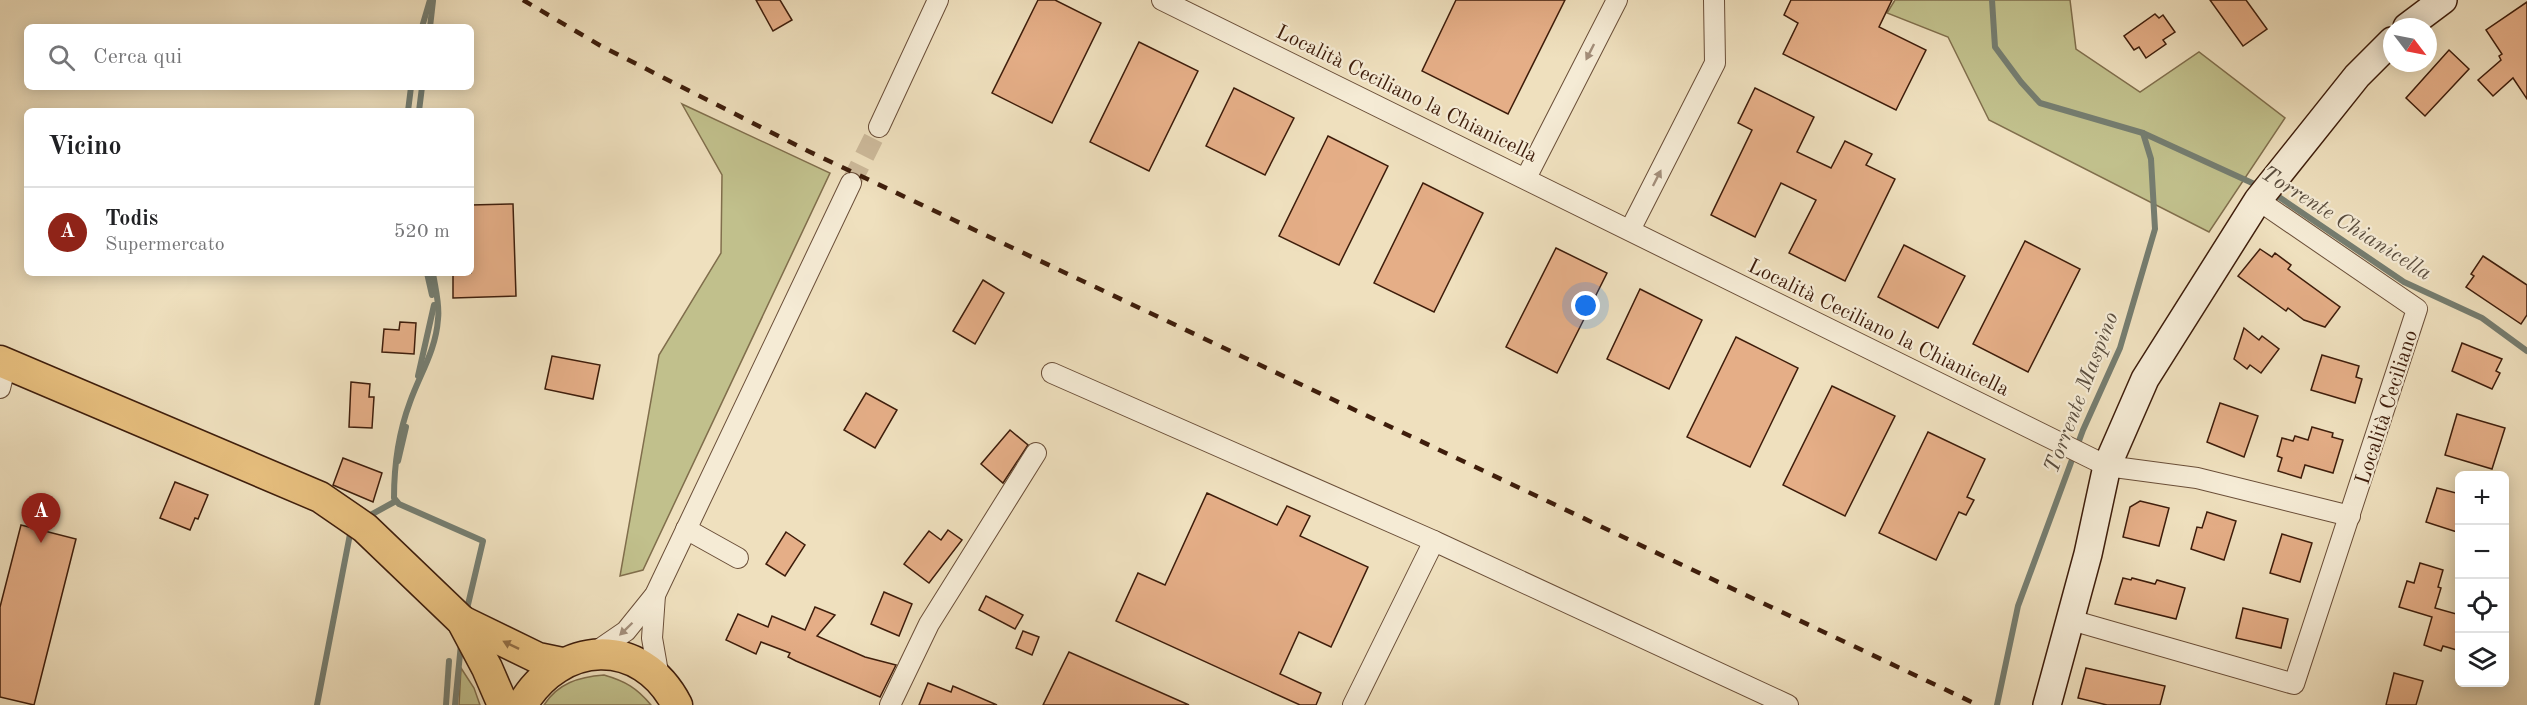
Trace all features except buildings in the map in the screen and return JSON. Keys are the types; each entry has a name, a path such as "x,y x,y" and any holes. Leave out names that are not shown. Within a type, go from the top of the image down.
{"main road":[{"path":"2,371 320,497 365,528 462,621 538,658 562,663"},
{"path":"462,621 487,668 503,705"},
{"path":"522,705 538,680 562,663 591,655 615,656 631,661 659,678 670,691 677,705"}],"street":[{"path":"879,128 938,0"},
{"name":"Località Ceciliano la Chianicella","path":"1162,0 2107,466"},
{"path":"1526,178 1617,0"},
{"path":"1630,230 1715,63 1714,0"},
{"path":"2419,18 2443,0"},
{"path":"2047,705 2088,554 2107,466 2149,372 2258,200 2357,76 2383,50"},
{"path":"591,655 626,631 655,595 851,183"},
{"name":"Località Ceciliano","path":"2071,620 2294,684 2417,309 2258,200"},
{"path":"1052,373 1434,541 1788,705"},
{"path":"890,705 930,624 1036,453"},
{"path":"2107,466 2165,472 2209,480 2350,516"},
{"path":"686,528 738,558"},
{"path":"1353,705 1434,541"},
{"path":"655,595 652,638 659,678"}],"shaded area":[{"path":"1895,0 2070,0 2076,49 2140,92 2199,52 2285,118 2209,232 1989,120 1948,37 1887,13"},
{"path":"682,104 830,173 643,570 620,576 659,355 721,253 722,175"},
{"path":"461,668 474,688 480,705 459,705"},
{"path":"604,675 630,686 651,705 544,705 556,691 570,682"}],"waterway":[{"path":"423,24 430,0"},
{"name":"Torrente Maspino","path":"1992,0 1995,47 2040,103 2143,133 2261,187"},
{"path":"430,24 433,1"},
{"path":"408,108 411,90"},
{"path":"419,108 422,90"},
{"name":"Torrente Maspino","path":"1997,705 2018,606 2083,430 2120,348 2155,229 2151,159 2143,133"},
{"name":"Torrente Chianicella","path":"2273,193 2404,282 2482,318 2527,351"},
{"path":"428,276 432,295"},
{"path":"434,276 438,308 437,330 431,352 402,426 396,461 394,498 399,504 483,541 466,613"},
{"path":"418,376 434,305"},
{"path":"398,461 406,427"},
{"path":"365,518 396,501"},
{"path":"317,705 351,529"},
{"path":"455,705 461,644"},
{"path":"446,705 449,661"}],"tunnel":[{"path":"851,183 879,127"}],"railway":[{"path":"523,0 601,46 808,151 1978,705"}],"place":[{"name":"Todis","path":"41,543"}]}
